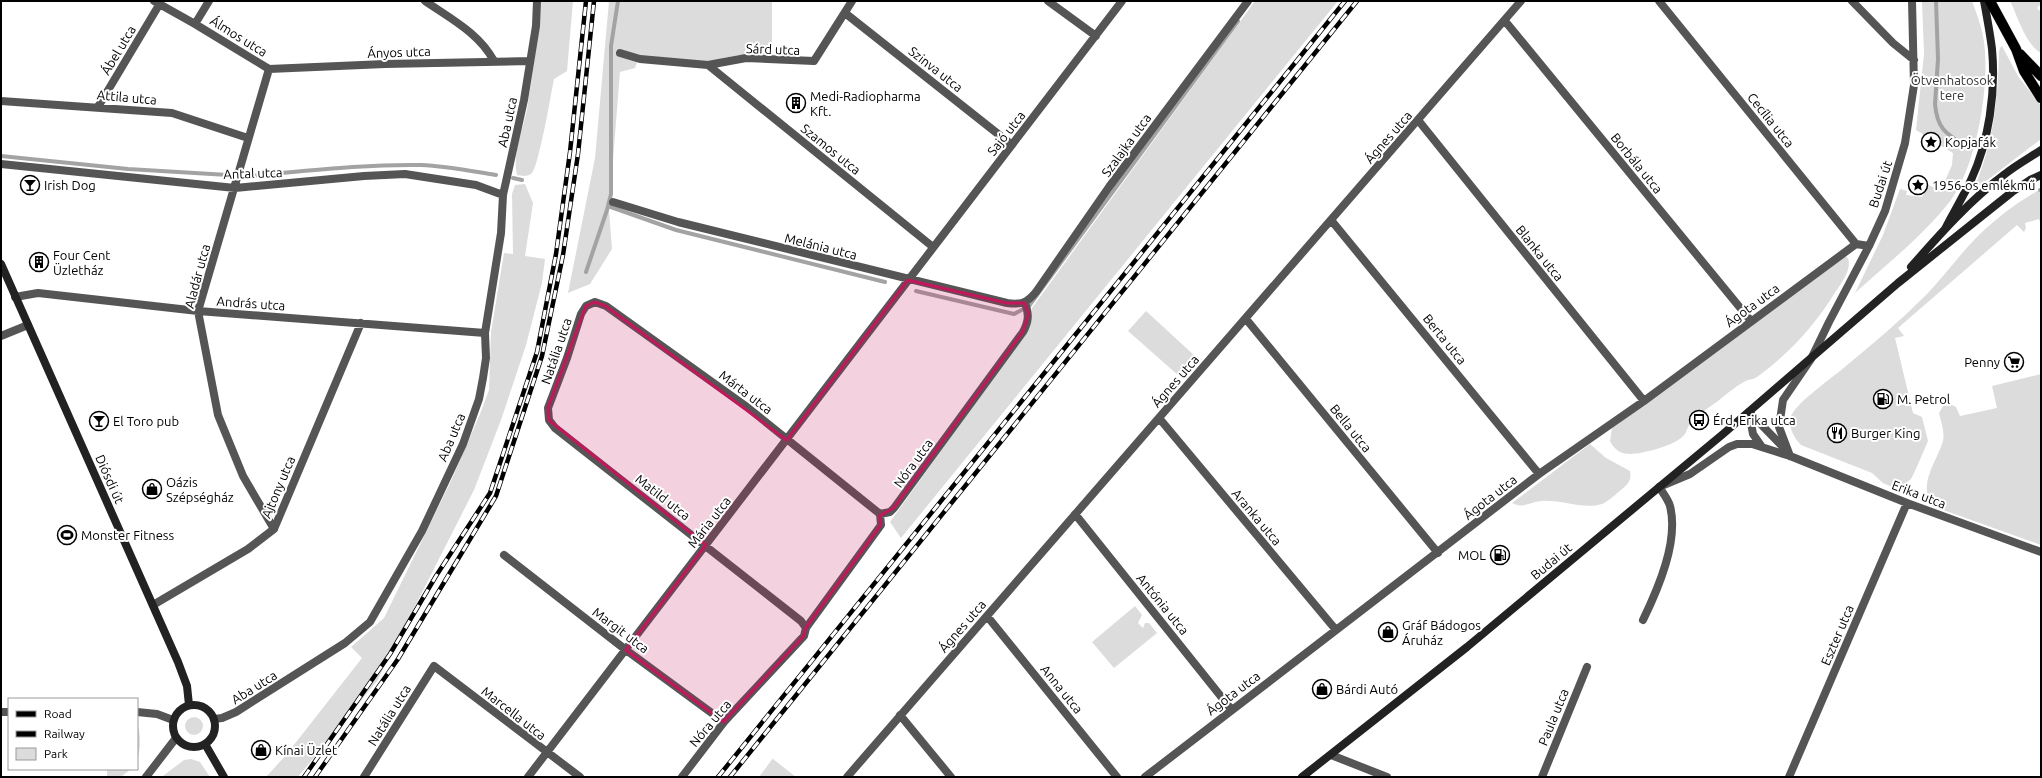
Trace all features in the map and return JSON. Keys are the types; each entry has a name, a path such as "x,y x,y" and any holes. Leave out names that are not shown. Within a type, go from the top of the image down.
{"main road":[{"path":"1945,229 1971,180 1983,147 1988,122 1992,85 1992,50 1984,1"},
{"path":"1990,1 2016,49 2024,71 2041,98"},
{"path":"2016,49 2041,64"},
{"path":"2016,49 2041,76"},
{"name":"Budai út","path":"1898,283 1945,229 2004,174 2041,150"},
{"name":"Budai út","path":"1302,777 1467,647 1749,412 1898,283 2012,192 2030,180 2041,175"},
{"name":"Diósdi út","path":"1,264 153,605 187,686 189,705"},
{"path":"189,705 202,706 208,710 214,720 214,733 205,744 195,748 188,747 176,738 172,727 180,710 189,705"},
{"path":"205,744 224,777"}],"street":[{"path":"195,24 209,1"},
{"path":"425,1 480,39 494,61"},
{"name":"Aba utca","path":"214,720 229,716 346,643 370,622 422,530 463,444 479,399 486,358 485,333 501,233 503,195 524,100 536,26 537,1"},
{"name":"Sárd utca","path":"708,65 746,58 814,61 852,1"},
{"path":"1048,1 1096,36"},
{"name":"Sajó utca","path":"908,280 1122,1"},
{"name":"Szalajka utca","path":"1025,303 1036,292 1109,187 1248,1"},
{"name":"Ágnes utca","path":"847,777 1521,1"},
{"name":"Cecília utca","path":"1659,1 1856,244"},
{"path":"1852,1 1893,43 1914,60"},
{"name":"Budai út","path":"1811,359 1828,322 1869,246 1885,211 1905,143 1911,113 1914,60 1912,1"},
{"name":"Álmos utca","path":"156,3 195,24 269,69"},
{"name":"Ábel utca","path":"98,107 156,3"},
{"name":"Szinva utca","path":"845,13 1012,145"},
{"name":"Borbála utca","path":"1505,21 1751,321"},
{"path":"620,53 640,59 708,65"},
{"name":"Ányos utca","path":"269,69 530,61"},
{"name":"Szamos utca","path":"708,65 933,247"},
{"name":"Aladár utca","path":"269,69 198,311 218,415 243,476 274,529"},
{"name":"Attila utca","path":"1,100 172,113 248,138"},
{"name":"Blanka utca","path":"1418,120 1644,401"},
{"name":"Antal utca","path":"1,164 235,188 364,176 405,174 476,185 503,195"},
{"name":"Melánia utca","path":"612,202 678,222 908,280 1006,303 1017,305 1025,303"},
{"name":"Berta utca","path":"1331,220 1539,474"},
{"path":"1856,244 1869,246"},
{"name":"Ágota utca","path":"1145,777 1539,474 1644,401 1856,244"},
{"name":"Mária utca","path":"528,777 788,440 908,280"},
{"name":"András utca","path":"15,296 38,293 198,311 485,333"},
{"name":"Márta utca","path":"590,303 595,302 606,306 747,407 880,514"},
{"name":"Natália utca","path":"548,408 567,358 581,314 590,303"},
{"name":"Nóra utca","path":"682,777 724,722 804,636 806,630 881,525 880,514 890,512 894,508 1019,338 1028,323 1028,312 1025,303"},
{"name":"Bella utca","path":"1246,319 1438,553"},
{"name":"Ajtony utca","path":"153,605 248,549 274,529 360,323"},
{"path":"1,336 28,325"},
{"path":"1790,456 1779,427 1780,411 1788,390 1811,359"},
{"name":"Matild utca","path":"548,408 549,420 555,428 801,620 806,630"},
{"path":"1749,412 1753,434 1762,447"},
{"name":"Erika utca","path":"1749,412 1770,432 1790,456"},
{"name":"Aranka utca","path":"1159,418 1336,630"},
{"name":"Erika utca","path":"1659,487 1690,474 1733,446 1746,443 1790,456 1906,503 2041,552"},
{"path":"1643,620 1660,585 1672,532 1670,504 1659,487"},
{"name":"Eszter utca","path":"1790,777 1906,503"},
{"name":"Antónia utca","path":"1075,514 1231,710"},
{"name":"Margit utca","path":"504,555 626,650 724,722"},
{"name":"Anna utca","path":"987,616 1117,777"},
{"name":"Natália utca","path":"366,776 434,666"},
{"name":"Marcella utca","path":"434,666 546,753 580,777"},
{"name":"Paula utca","path":"1542,777 1587,667"},
{"path":"138,712 157,714 174,720"},
{"path":"900,715 950,777"},
{"path":"146,777 176,738"},
{"path":"1331,755 1386,777"}],"highlighted area":[{"path":"908,280 1007,303 1025,303 1029,314 1023,332 894,508 880,516 881,525 806,628 804,636 724,722 626,650 706,545 549,420 548,408 586,306 595,302 606,306 787,440"}],"green space":[{"path":"540,1 573,1 567,71 554,79 548,113 535,167 532,173 527,176 521,176 517,175 516,159 527,109 537,42"},
{"path":"609,1 772,1 772,55 739,55 706,62 639,57 635,68 620,72 609,210 612,249 590,284 568,293 595,158"},
{"path":"1255,1 1338,1 901,538 890,522 1023,336 1029,323 1032,308"},
{"name":"Ötvenhatosok tere","path":"1922,1 1972,1 1984,42 1985,80 1980,124 1968,166 1960,185 1951,200 1917,237 1855,293 1883,235 1900,189 1907,191 1906,195 1922,197 1928,185 1941,190 1952,165 1953,153 1916,130 1924,54"},
{"path":"2010,1 2041,1 2041,4 2037,8 2041,12 2041,53 2035,49 2026,37"},
{"path":"2002,46 2018,76 2041,106 2041,139 1979,185 1977,181 1983,165 1994,118 1998,85 1999,52"},
{"path":"525,184 533,203 525,256 545,259 542,283 526,345 501,420 474,490 377,681 298,777 266,777 286,755 362,658 351,647 384,618 451,481 489,390 491,332 504,253 513,254 512,194 515,185"},
{"path":"2041,189 2041,225 2039,219 2025,223 2026,228 2024,232 2017,225 1898,328 1904,336 1895,338 1913,413 1922,417 1928,441 1911,479 1902,486 1892,487 1883,483 1872,473 1801,445 1793,435 1790,426 1790,418 1796,409 1809,396 1877,340 1918,303 1985,229 2008,210"},
{"path":"1845,256 1848,258 1849,262 1848,271 1828,303 1801,338 1769,368 1756,378 1748,380 1736,387 1696,417 1683,436 1673,443 1651,451 1635,454 1623,453 1614,447 1610,441 1612,428"},
{"path":"1146,311 1196,357 1179,376 1128,331"},
{"path":"2041,374 2041,545 1935,507 1929,499 1927,483 1929,474 1943,441 1943,431 1939,413 1943,406 1952,405 1956,407 1960,416 1997,408 1992,386"},
{"path":"1590,444 1606,458 1630,471 1630,479 1628,483 1610,499 1595,506 1556,501 1541,501 1523,505 1516,505 1512,503"},
{"path":"1135,606 1142,615 1138,623 1143,628 1145,623 1149,623 1157,633 1114,668 1092,642"},
{"path":"194,717 200,720 203,726 200,732 194,735 188,732 185,726 188,720"},
{"path":"138,727 140,741 138,756"},
{"path":"191,759 200,762 210,777 163,776 184,760"},
{"path":"773,759 796,777 759,777"},
{"path":"107,770 130,770 121,777 107,777"}],"waterway":[{"path":"586,272 611,194 611,46 618,1"},
{"path":"1936,1 1938,59 1935,104 1936,112 1943,129 1965,146"},
{"path":"916,291 1014,314 1029,306 1238,21"},
{"path":"1,156 128,169 228,175"},
{"path":"250,176 336,168 400,165 440,166 496,175"},
{"path":"513,178 522,180"},
{"path":"608,206 676,230 885,282"}],"railway":[{"path":"304,777 390,654 436,576 490,493 537,352 556,254 570,152 586,1"},
{"path":"315,777 398,659 496,496 542,356 563,255 578,154 594,1"},
{"path":"718,777 1345,1"},
{"path":"730,777 1357,1"}],"place":[{"name":"Medi-Radiopharma Kft.","path":"796,103"},
{"name":"Kopjafák","path":"1931,142"},
{"name":"Irish Dog","path":"30,185"},
{"name":"1956-os emlékmű","path":"1918,185"},
{"name":"Four Cent Üzletház","path":"39,262"},
{"name":"Penny","path":"2014,362"},
{"name":"M. Petrol","path":"1883,399"},
{"name":"Érd, Erika utca","path":"1699,420"},
{"name":"El Toro pub","path":"99,421"},
{"name":"Burger King","path":"1837,433"},
{"name":"Oázis Szépségház","path":"152,489"},
{"name":"Monster Fitness","path":"67,535"},
{"name":"MOL","path":"1500,555"},
{"name":"Gráf Bádogos Áruház","path":"1388,632"},
{"name":"Bárdi Autó","path":"1322,689"},
{"name":"Kínai Üzlet","path":"261,750"}]}
